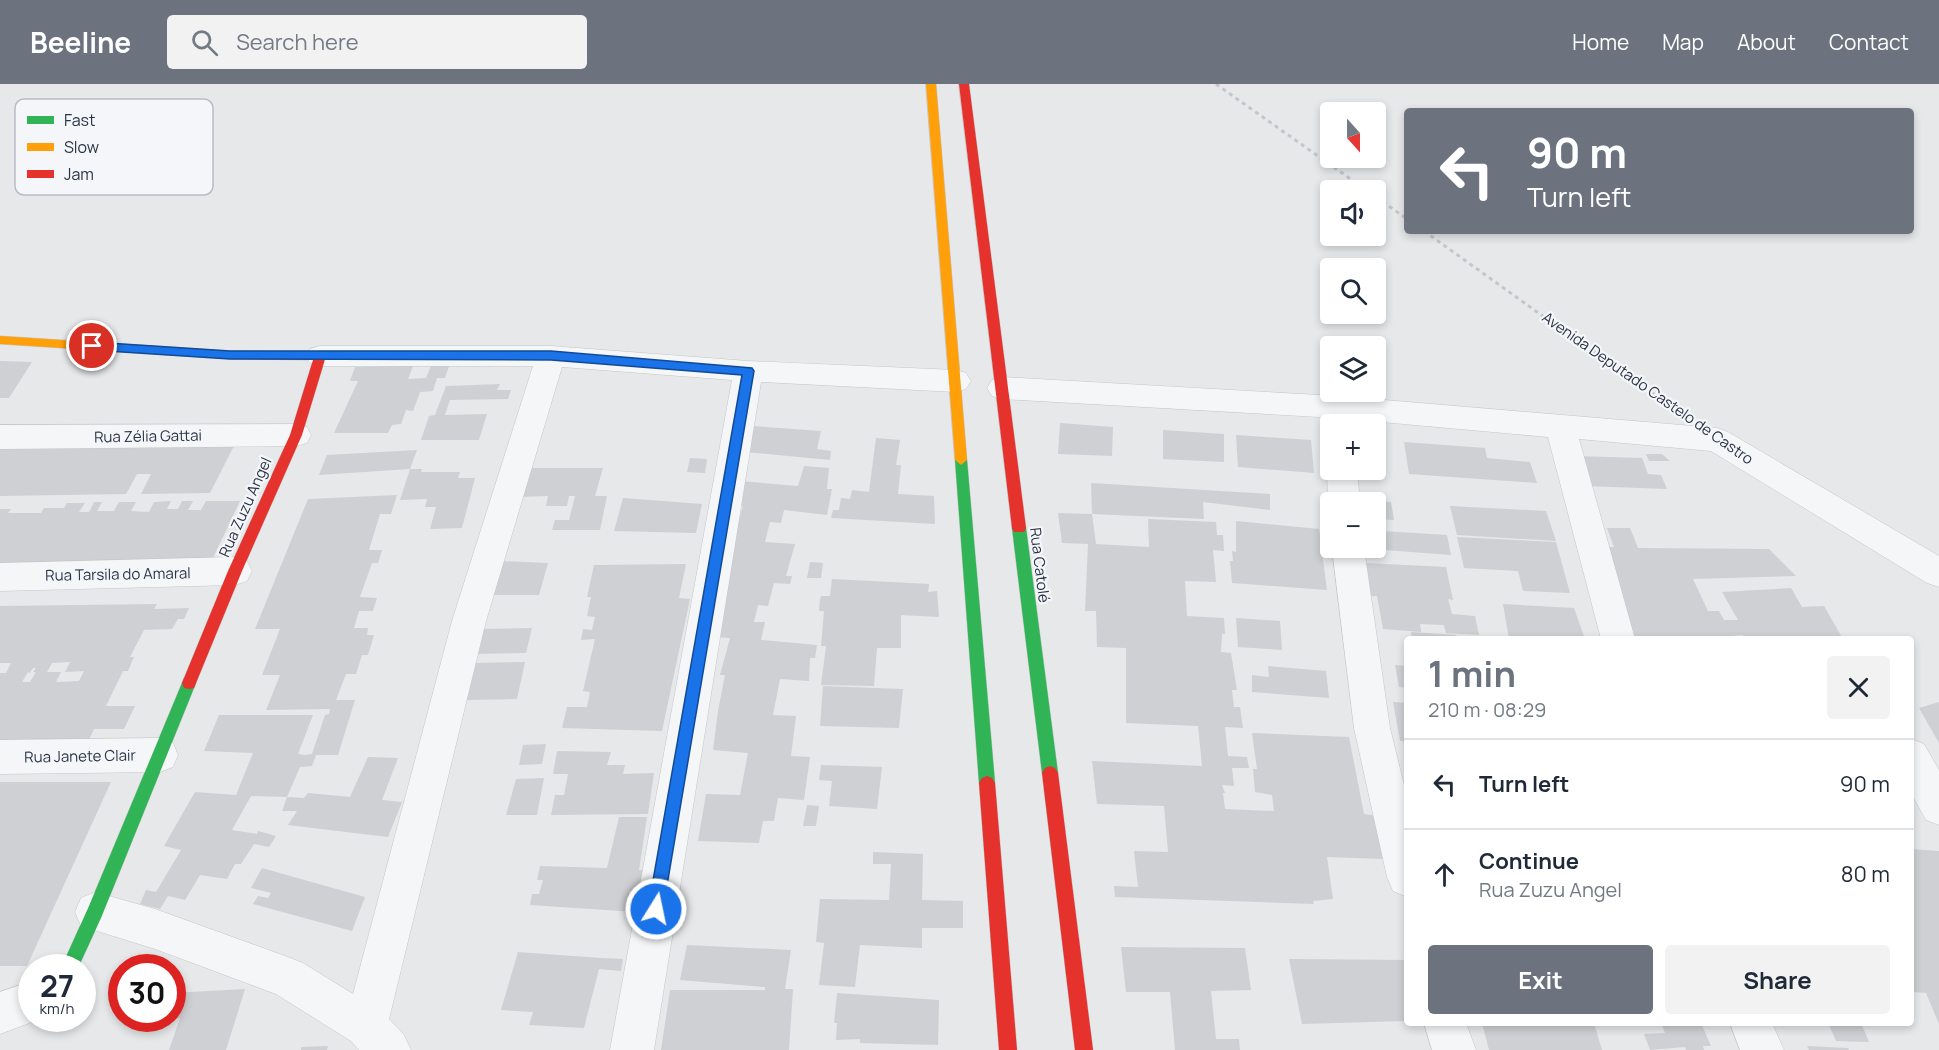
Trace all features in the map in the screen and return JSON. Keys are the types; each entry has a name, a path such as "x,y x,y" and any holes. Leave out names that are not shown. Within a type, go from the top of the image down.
{"street":[{"path":"931,84 1008,1050"},
{"name":"Rua Catolé","path":"964,84 1084,1050"},
{"path":"0,340 230,355 551,356 748,371 956,381"},
{"name":"Rua Zuzu Angel","path":"76,954 235,571 296,435 320,356"},
{"path":"95,912 155,929 288,978 378,1038 469,621 551,356"},
{"path":"632,1050 748,371"},
{"path":"1002,388 1320,415"},
{"path":"1386,418 1560,426 1617,636"},
{"name":"Avenida Deputado Castelo de Castro","path":"1560,426 1717,440 1939,573"},
{"name":"Rua Zélia Gattai","path":"0,437 296,435"},
{"path":"1349,558 1372,728 1404,864"},
{"name":"Rua Tarsila do Amaral","path":"0,577 235,571"},
{"name":"Rua Janete Clair","path":"0,757 160,754"},
{"path":"1914,761 1939,807"},
{"path":"0,1013 18,1007"},
{"path":"1446,1026 1454,1050"},
{"path":"1752,1026 1762,1050"}],"path":[{"path":"1216,84 1352,180"},
{"path":"1386,204 1404,217"},
{"name":"Avenida Deputado Castelo de Castro","path":"1428,234 1660,399"}],"building":[{"path":"0,361 32,362 9,398 0,398"},
{"path":"413,366 408,379 426,378 431,366 449,366 445,378 437,378 433,391 420,392 413,411 406,410 401,424 392,425 388,433 334,433 358,381 350,381 355,367"},
{"path":"500,384 497,390 511,390 508,399 450,400 445,415 487,414 479,440 421,440 429,416 435,415 446,386"},
{"path":"1060,423 1113,427 1112,456 1058,454"},
{"path":"752,426 821,431 817,449 831,451 830,460 745,452"},
{"path":"1163,430 1224,434 1224,462 1163,459"},
{"path":"1236,435 1311,440 1314,473 1238,467"},
{"path":"876,438 900,440 896,465 901,465 898,494 934,496 935,524 831,518 833,510 839,510 841,498 850,499 852,490 869,492"},
{"path":"1404,442 1485,448 1487,458 1530,462 1537,483 1409,474"},
{"path":"234,446 210,493 141,494 151,474 137,474 126,494 0,496 0,449"},
{"path":"417,450 410,469 319,475 327,455"},
{"path":"1646,454 1662,454 1670,461 1649,461"},
{"path":"1575,456 1642,458 1648,474 1661,475 1667,489 1585,486"},
{"path":"690,458 707,459 705,473 687,472"},
{"path":"804,466 829,468 827,489 832,489 827,515 784,510 781,523 770,522 765,542 795,544 786,576 792,576 790,584 774,583 768,606 758,605 754,622 765,622 761,640 817,645 815,658 810,658 809,681 780,679 773,715 796,716 791,756 810,757 804,800 778,798 774,821 763,821 759,843 698,841 706,794 740,795 748,753 713,750 725,675 720,675 730,638 718,637 734,539 743,506 738,505 739,481 798,486"},
{"path":"523,468 603,468 595,496 607,496 600,530 552,530 555,520 569,520 575,496 569,496 567,506 546,506 548,496 515,497"},
{"path":"410,469 422,469 421,472 460,472 458,478 475,478 462,528 430,529 436,507 425,507 427,499 400,500"},
{"path":"1091,483 1270,494 1270,510 1203,502 1204,519 1092,514"},
{"path":"397,495 391,514 380,514 369,550 382,550 378,563 372,563 360,597 377,598 373,611 359,611 354,628 368,628 367,635 374,635 368,655 362,655 356,674 346,674 336,700 355,700 338,755 316,755 312,766 300,767 287,797 251,796 232,830 257,834 258,831 276,836 269,847 254,844 241,864 235,864 227,879 200,875 185,900 168,896 160,909 140,904 146,890 156,892 181,850 164,846 195,792 236,795 253,753 204,751 219,715 313,715 298,754 305,755 312,754 325,715 329,714 330,709 266,710 280,675 262,675 280,629 255,629 308,499"},
{"path":"623,498 702,504 696,533 614,531"},
{"path":"171,501 167,509 178,509 182,501 193,501 188,510 201,510 206,501 240,501 213,558 0,564 0,509 11,509 8,513 41,513 44,508 64,508 67,503 85,503 79,512 89,512 94,502 102,502 97,511 114,511 119,502 136,502 131,511 149,512 154,502"},
{"path":"1386,502 1391,502 1394,520 1386,520"},
{"path":"1450,506 1546,511 1556,541 1457,535"},
{"path":"1058,513 1092,514 1096,544 1149,547 1148,519 1216,522 1217,535 1223,535 1224,551 1213,550 1216,582 1185,581 1187,616 1224,618 1225,634 1222,634 1221,652 1231,653 1237,690 1232,690 1234,707 1240,707 1243,728 1225,727 1228,756 1247,757 1249,768 1232,768 1234,786 1222,785 1225,793 1223,793 1225,809 1274,811 1272,795 1255,792 1253,769 1257,769 1252,733 1349,737 1364,814 1373,815 1384,859 1327,857 1333,899 1313,901 1314,904 1115,897 1114,886 1138,887 1134,851 1168,852 1164,806 1097,804 1092,761 1202,766 1198,726 1126,723 1126,648 1097,647 1096,611 1085,611 1088,544 1062,543"},
{"path":"1236,521 1319,529 1320,558 1323,558 1327,590 1232,583 1230,561 1233,561 1232,551 1236,552"},
{"path":"1607,528 1630,528 1638,548 1769,549 1796,576 1693,579 1708,611 1719,611 1724,620 1738,620 1722,592 1791,588 1802,607 1824,606 1841,636 1631,636 1599,547 1614,547"},
{"path":"1386,531 1447,535 1451,555 1386,550"},
{"path":"1457,537 1556,542 1570,593 1523,591 1518,571 1464,568"},
{"path":"500,561 548,563 539,595 489,595"},
{"path":"810,562 823,563 821,578 807,578"},
{"path":"1364,563 1446,567 1453,600 1448,599 1452,614 1475,616 1479,635 1446,633 1444,625 1420,624 1421,632 1383,629 1377,596 1369,596"},
{"path":"686,564 679,598 690,599 662,731 562,728 567,707 587,707 590,692 583,691 595,639 581,640 583,629 592,630 595,617 587,616 591,597 587,597 594,565"},
{"path":"832,579 929,584 928,592 937,591 939,617 901,615 901,648 877,648 874,686 821,685 826,646 821,646 824,611 819,611 820,599 821,596 830,596"},
{"path":"157,604 154,609 189,608 184,619 178,619 172,629 144,630 130,657 134,657 128,671 123,671 106,706 135,706 124,729 94,729 87,744 0,746 0,673 6,673 11,663 0,663 0,606","holes":["70,662 65,672 84,671 79,681 56,682 61,672 47,672 52,663","33,668 36,668 33,672 36,672 30,682 22,682"]},
{"path":"1503,604 1574,608 1584,636 1508,636"},
{"path":"1236,618 1280,621 1282,650 1238,647"},
{"path":"532,628 526,653 474,654 480,629"},
{"path":"1411,632 1456,636 1412,636"},
{"path":"525,662 517,699 466,700 475,663"},
{"path":"1395,665 1404,666 1404,688 1399,687"},
{"path":"1268,666 1326,671 1329,698 1252,692 1252,675 1269,677"},
{"path":"823,686 903,689 899,728 820,726"},
{"path":"1393,702 1404,703 1404,744 1403,741 1400,741"},
{"path":"1939,702 1939,743 1919,708"},
{"path":"546,744 542,764 519,765 523,745"},
{"path":"557,751 611,752 607,765 625,765 623,774 654,773 648,814 551,815 555,795 564,795 568,774 553,774"},
{"path":"368,757 398,758 382,800 402,802 388,837 288,825 297,811 282,811 287,797 304,798 308,793 350,797"},
{"path":"821,765 882,767 877,809 829,806 832,781 819,780"},
{"path":"544,778 537,815 506,815 516,779"},
{"path":"0,782 111,782 32,954 18,954 18,966 0,966"},
{"path":"807,805 819,806 816,826 803,826"},
{"path":"619,817 647,817 639,870 645,870 636,912 530,905 532,894 539,894 543,880 537,880 540,866 607,868"},
{"path":"1914,849 1939,851 1939,1024 1926,993 1914,992"},
{"path":"873,852 923,854 922,900 963,901 963,928 922,928 922,948 860,945 855,987 819,985 824,943 816,942 820,899 889,900 891,864 873,864"},
{"path":"262,868 365,897 352,931 253,904 258,896 268,898 271,893 251,888"},
{"path":"687,945 791,950 785,989 793,989 789,1050 661,1050 670,990 765,990 765,987 680,980"},
{"path":"1121,947 1245,948 1251,990 1211,991 1216,1039 1239,1039 1240,1050 1175,1050 1170,992 1126,992"},
{"path":"518,952 623,959 621,971 599,969 584,1028 529,1025 533,1012 501,1010"},
{"path":"1289,959 1404,960 1404,1021 1302,1024"},
{"path":"245,989 226,1050 169,1050 175,1032 186,1032 186,992"},
{"path":"837,993 939,1000 938,1045 860,1043 860,1039 836,1040 837,1023 834,1023"},
{"path":"1483,1026 1595,1026 1602,1050 1489,1050"},
{"path":"1662,1026 1702,1026 1711,1046 1703,1046 1704,1050 1686,1050 1685,1047 1650,1050 1644,1034 1665,1033"},
{"path":"1829,1026 1862,1026 1869,1042 1836,1041"},
{"path":"328,1046 327,1050 301,1050 301,1047"},
{"path":"1807,1046 1848,1048 1849,1050 1809,1050"}],"traffic: fast":[{"path":"961,460 987,783"},
{"path":"1019,528 1050,773"},
{"path":"76,954 189,683"}],"traffic: slow":[{"path":"931,84 961,460"},
{"path":"0,340 231,355"}],"traffic: jam":[{"path":"964,84 1019,528"},
{"path":"189,683 235,571 296,435 320,356 231,355"},
{"path":"1050,773 1084,1050"},
{"path":"987,783 1008,1050"}],"route":[{"path":"92,346 230,355 551,356 748,371 656,909"}]}
